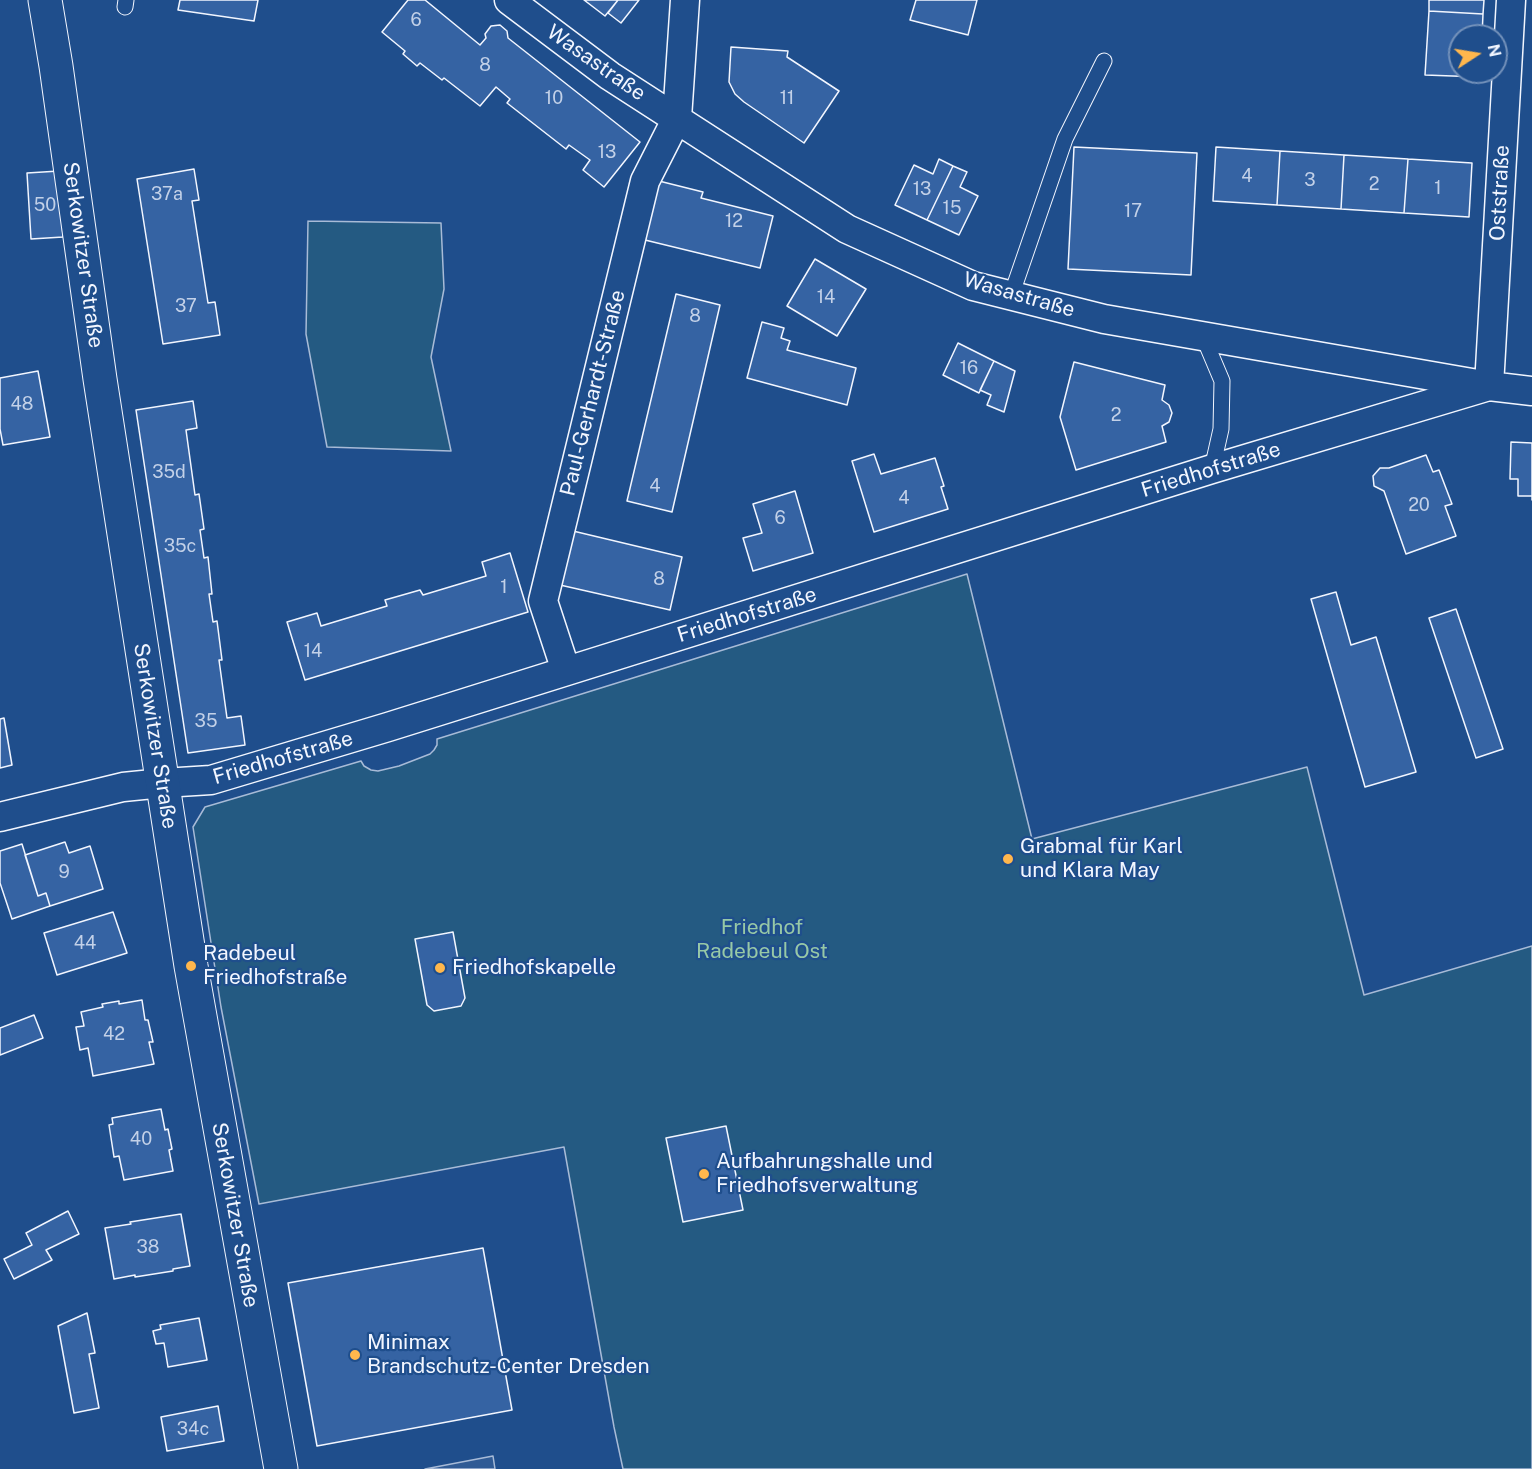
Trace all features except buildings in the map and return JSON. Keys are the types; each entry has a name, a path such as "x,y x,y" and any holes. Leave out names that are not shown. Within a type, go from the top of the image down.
{"street":[{"name":"Serkowitzer Straße","path":"45,0 100,379 191,966 281,1469"},
{"name":"Wasastraße","path":"508,0 610,76 847,229 974,286 1104,319 1489,386 1532,391"},
{"path":"677,118 685,0"},
{"name":"Oststraße","path":"1489,386 1511,0"},
{"name":"Paul-Gerhardt-Straße","path":"566,671 543,602 645,181 677,118"},
{"name":"Friedhofstraße","path":"0,817 123,787 211,780 388,727 1212,468 1489,386"}],"lane":[{"path":"1011,296 1065,139 1104,61"},
{"path":"1203,336 1222,381 1221,429 1212,468"}],"green space":[{"path":"308,221 441,223 444,289 431,357 451,451 327,447 306,334"},
{"name":"Friedhof Radebeul Ost","path":"967,574 1032,839 1307,767 1364,995 1532,946 1532,1469 623,1469 564,1147 259,1204 221,1007 193,827 205,807 361,761 364,766 378,771 399,766 430,754 437,745 437,739"}],"shaded area":[{"path":"493,1456 495,1469 425,1469"}],"place":[{"name":"Grabmal für Karl und Klara May","path":"1008,859"},
{"name":"Radebeul Friedhofstraße","path":"191,966"},
{"name":"Friedhofskapelle","path":"440,968"},
{"name":"Aufbahrungshalle und Friedhofsverwaltung","path":"704,1174"},
{"name":"Minimax Brandschutz-Center Dresden","path":"355,1355"}]}
